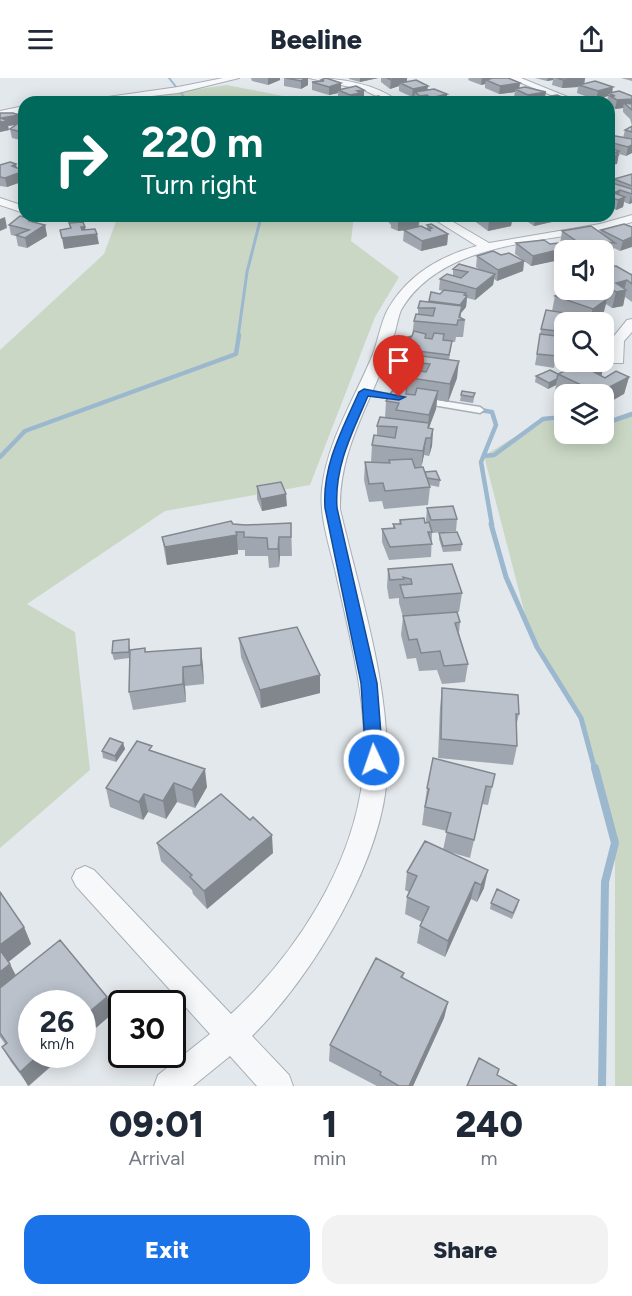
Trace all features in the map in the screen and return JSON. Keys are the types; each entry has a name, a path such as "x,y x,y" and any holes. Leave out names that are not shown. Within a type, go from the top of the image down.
{"street":[{"path":"127,96 178,90 235,78"},
{"path":"313,78 366,88 383,96"},
{"path":"513,78 560,96"},
{"path":"0,114 18,111"},
{"path":"0,201 18,208"},
{"path":"169,1086 229,1037 282,980 323,921 352,862 370,803 375,767 369,683 331,508 329,488 333,465 380,356 393,313 407,292 443,264 468,252 581,231 632,218"},
{"path":"445,222 488,248"},
{"path":"618,360 617,341 632,323"},
{"path":"85,878 229,1037 278,1086"}],"lane":[{"path":"364,392 480,410"}],"green space":[{"path":"227,85 283,96 147,96"},
{"path":"116,222 353,222 351,241 399,277 375,317 310,485 165,511 27,604 75,632 90,770 0,848 0,350 104,254"},
{"path":"632,414 632,1086 615,1086 615,842 581,718 528,626 484,456 543,419 554,422 554,444 614,444 614,420"}],"building":[{"path":"286,78 306,78 301,81"},
{"path":"326,78 341,83 329,87 312,82 324,81 321,80"},
{"path":"508,78 520,83 500,86 486,80"},
{"path":"557,78 585,78 563,80"},
{"path":"416,80 428,86 413,89 400,83"},
{"path":"595,81 613,87 598,91 579,85"},
{"path":"356,86 364,90 357,91 361,93 350,95 338,90"},
{"path":"525,87 546,92 528,95 515,89"},
{"path":"434,89 447,94 420,96 415,92"},
{"path":"619,91 632,96 632,99 617,100 609,93"},
{"path":"624,103 632,104 632,110"},
{"path":"0,113 18,115 1,118 7,121 0,122"},
{"path":"18,123 18,131 10,129 17,124 15,124"},
{"path":"615,136 632,139 632,145 628,147 615,144"},
{"path":"10,162 16,164 12,166 18,168 18,173 5,178 0,177 0,165"},
{"path":"632,174 632,186 615,179"},
{"path":"615,184 632,189 632,194 620,190 615,192"},
{"path":"615,193 625,197 615,199"},
{"path":"18,218 18,222 45,225 25,238 16,235 29,230 9,225"},
{"path":"83,222 85,227 81,227 82,230 95,229 97,234 62,238 60,230 71,228 69,223"},
{"path":"431,224 448,234 422,241 404,230 421,226 431,231 429,229 432,228 427,225"},
{"path":"624,224 632,227 632,237 623,241 601,230"},
{"path":"591,226 611,240 575,240 562,231"},
{"path":"544,240 554,244 554,251 533,256 516,243"},
{"path":"493,251 501,255 509,253 524,261 498,270 477,256"},
{"path":"459,264 495,274 476,289 440,279 447,274 461,278 468,272 453,269"},
{"path":"614,266 632,275 632,284 627,280 616,283 626,290 614,291"},
{"path":"444,290 466,293 464,295 467,296 460,305 429,301 431,292 440,294"},
{"path":"567,300 606,300 593,309"},
{"path":"420,301 462,306 459,317 465,320 458,320 457,325 414,321 416,314 433,316 435,308 418,308"},
{"path":"546,310 559,312 554,312 554,331 541,329"},
{"path":"414,331 426,334 425,338 432,339 434,333 444,334 443,340 452,341 449,355 418,351 419,346 408,345 411,338 408,337 412,336"},
{"path":"540,334 554,336 554,356 537,354"},
{"path":"414,355 459,361 450,384 404,377 407,369 426,372 430,364 411,362"},
{"path":"550,370 558,374 557,379 549,383 536,376"},
{"path":"616,371 629,377 614,385 579,384 558,374 594,372 605,378"},
{"path":"396,385 407,386 406,394 415,395 417,388 438,391 429,415 396,410 399,403 386,401"},
{"path":"462,391 475,393 473,397 461,395"},
{"path":"380,417 429,423 428,428 433,429 431,438 426,438 423,451 372,445 374,435 395,438 397,427 377,426"},
{"path":"412,459 415,468 423,467 430,487 385,491 383,483 369,484 365,462 390,463 389,460"},
{"path":"436,471 440,480 427,478 425,472"},
{"path":"281,482 286,494 261,499 257,486"},
{"path":"453,506 457,519 431,520 427,508"},
{"path":"424,518 425,523 429,522 432,532 428,532 432,544 390,547 382,529 395,528 393,524 401,524 400,520"},
{"path":"231,521 233,524 246,525 291,523 291,537 279,537 278,549 268,549 267,538 244,537 244,532 165,547 162,537"},
{"path":"457,532 462,544 443,546 439,533"},
{"path":"452,564 462,593 404,598 400,585 412,584 411,579 403,577 404,579 390,580 388,569"},
{"path":"457,612 460,622 455,623 468,664 444,666 440,651 421,653 417,639 409,640 403,616"},
{"path":"297,627 320,675 260,690 239,638"},
{"path":"129,639 129,652 112,653 113,641"},
{"path":"145,648 145,652 201,648 201,665 183,667 183,684 129,692 130,650"},
{"path":"442,688 518,695 517,746 441,739"},
{"path":"110,738 123,743 115,756 102,751"},
{"path":"137,741 152,746 149,750 205,769 192,790 174,783 163,801 144,794 139,802 106,788"},
{"path":"433,758 495,774 492,787 486,786 474,840 446,832 451,813 425,807"},
{"path":"221,794 250,820 253,817 272,835 204,891 190,877 192,875 157,843"},
{"path":"425,841 488,870 481,885 475,882 448,941 420,926 429,907 407,897 417,876 407,872"},
{"path":"497,889 519,900 513,913 491,903"},
{"path":"0,892 24,927 0,945"},
{"path":"60,940 107,997 96,1006 96,990 18,990 18,1068 24,1068 20,1072 2,1047 7,1043 0,1033 0,988"},
{"path":"0,950 10,964 0,972"},
{"path":"376,958 404,973 401,977 448,1002 409,1086 399,1086 380,1075 381,1072 330,1045"},
{"path":"479,1058 499,1069 497,1075 517,1086 467,1086"}],"waterway":[{"path":"169,78 183,96"},
{"path":"238,337 247,272 260,222"},
{"path":"0,457 25,431 236,354 239,335"},
{"path":"480,410 492,412 496,425 481,462 492,525"},
{"path":"614,420 632,414"},
{"path":"484,456 494,455 543,419 554,418"},
{"path":"491,524 506,577 537,647 581,718 595,770"},
{"path":"595,768 615,843 605,882 602,1086"}],"route":[{"path":"374,760 369,683 331,508 329,488 333,465 364,392 399,397"}]}
